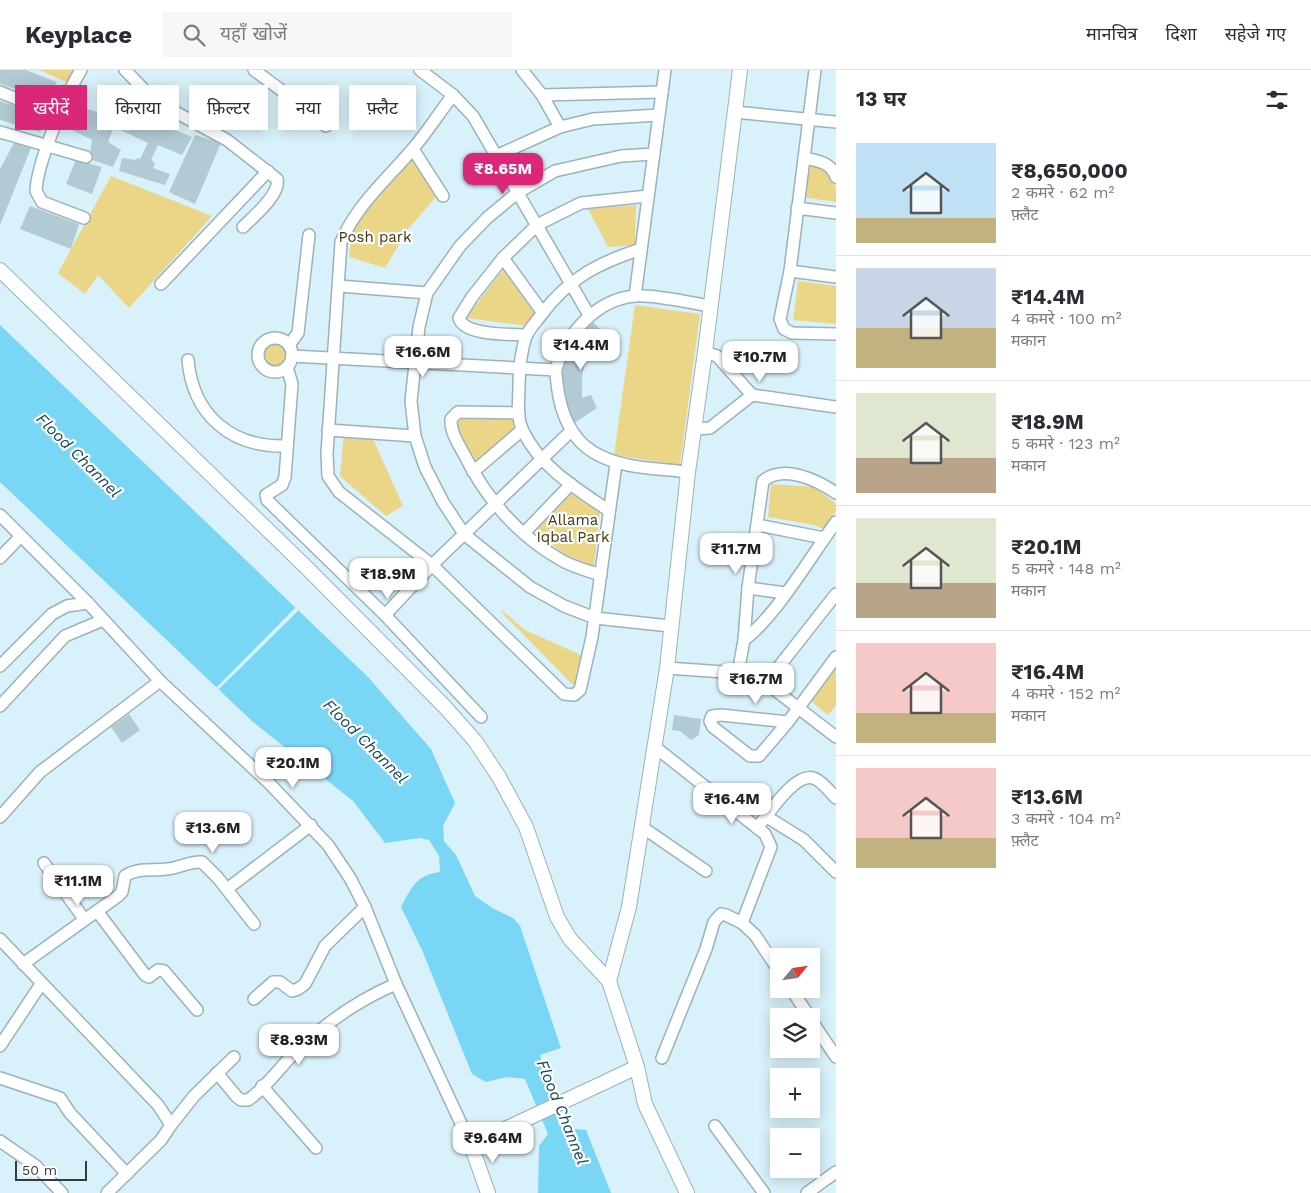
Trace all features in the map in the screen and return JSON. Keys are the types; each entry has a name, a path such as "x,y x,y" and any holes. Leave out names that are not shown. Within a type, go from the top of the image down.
{"main road":[{"path":"609,981 629,907 667,668 670,626 693,429 705,352 740,70"},
{"path":"0,270 307,568 446,708 475,741 499,777 526,827 557,917 570,939 609,981 637,1067 644,1104 687,1193"},
{"path":"488,1193 478,1142 637,1067"}],"street":[{"path":"72,85 81,70"},
{"path":"126,70 155,101 227,140 277,179 277,190 243,228"},
{"path":"254,70 278,88"},
{"path":"420,70 453,95 473,116 589,316"},
{"path":"522,70 542,95 560,127"},
{"path":"635,296 665,70"},
{"path":"815,70 790,270 780,310 780,319 784,329 792,333 836,334"},
{"path":"0,92 15,98"},
{"path":"542,95 662,92"},
{"path":"453,95 413,149 361,206 348,225 342,242 339,259 335,358 328,430 328,476 334,487 349,501 432,565 564,694 574,695 580,690 595,618 608,510 616,464"},
{"path":"735,112 836,122"},
{"path":"496,156 560,127 593,119 659,115"},
{"path":"54,130 36,185 37,196 42,202 84,218"},
{"path":"0,132 86,157"},
{"path":"413,149 443,196"},
{"path":"654,154 621,156 555,171 517,193 487,218 460,246 428,293 419,328 414,364 412,401 416,436 425,467 443,502 464,534 530,587 564,606 595,618 670,626"},
{"path":"804,158 825,163 832,168 836,177"},
{"path":"162,284 268,172"},
{"path":"526,335 469,330 460,320 461,312 504,258 536,225 581,203 648,196"},
{"path":"797,208 836,213"},
{"path":"309,235 298,333 289,345 292,384 284,482 266,496 267,500 385,614 481,717"},
{"path":"608,510 571,484 542,459 522,430 519,413 519,368 526,335 569,283 588,270 615,258 641,250"},
{"path":"504,258 543,313"},
{"path":"790,270 836,277"},
{"path":"339,286 428,293"},
{"path":"688,472 616,464 591,451 571,431 560,404 556,370 570,337 589,316 614,302 635,296 710,306"},
{"path":"289,345 279,338 268,339 263,342 258,353 258,359 265,369 277,372 290,362 335,358 414,364 556,370"},
{"path":"705,352 717,356 752,395 836,408"},
{"path":"188,360 195,394 208,414 223,428 251,442 272,446 288,446"},
{"path":"693,429 710,428 752,395"},
{"path":"519,413 469,411 454,414 451,423 452,431 473,472 494,505 524,533 563,561 601,576"},
{"path":"328,430 416,436"},
{"path":"473,472 522,430"},
{"path":"385,614 432,565 571,431"},
{"path":"738,673 744,640 748,588 764,481 776,474 808,478 822,483 836,493"},
{"path":"524,533 571,484"},
{"path":"0,515 88,603 160,681 310,825 342,863 364,907 396,984 478,1142"},
{"path":"744,640 754,633 786,593 836,522"},
{"path":"757,525 824,538"},
{"path":"0,558 20,537"},
{"path":"748,588 786,593"},
{"path":"766,682 836,594"},
{"path":"0,666 52,614 67,606 88,603"},
{"path":"0,706 65,636 103,620"},
{"path":"788,722 721,715 714,715 710,721 713,727 750,756 755,757 764,752 788,722 836,657"},
{"path":"667,668 738,673 766,682 836,737"},
{"path":"0,817 40,772 160,681"},
{"path":"654,747 758,828 768,838 771,847 742,923"},
{"path":"758,828 789,789 807,777 817,780 836,798"},
{"path":"767,817 804,840 836,872"},
{"path":"227,889 310,825"},
{"path":"642,827 706,871"},
{"path":"23,964 118,896 122,892 125,876 137,870 165,870 188,863 202,862 227,889 254,924"},
{"path":"44,863 84,919"},
{"path":"254,999 273,982 280,982 292,991 302,986 325,946 364,907"},
{"path":"96,911 145,975 149,977 158,970 164,971 197,1010"},
{"path":"662,1058 706,949 714,922 724,914 742,923 755,935 770,958"},
{"path":"0,939 158,1105 171,1125"},
{"path":"0,1046 41,984"},
{"path":"217,1073 241,1100 251,1098 297,1050 334,1018 357,1002 396,984"},
{"path":"820,1033 836,1057"},
{"path":"106,1193 161,1140 194,1096 234,1057"},
{"path":"0,1078 62,1099 70,1113 127,1174"},
{"path":"262,1086 316,1148"},
{"path":"715,1126 764,1193"},
{"path":"0,1141 36,1166 62,1193"},
{"path":"807,1193 836,1172"}],"green space":[{"path":"39,70 76,70 69,83"},
{"name":"Posh park","path":"411,158 436,197 409,228 385,268 349,257 352,228 377,195"},
{"path":"806,160 832,173 836,188 836,202 802,197"},
{"path":"111,176 212,216 129,308 98,275 85,294 58,273"},
{"path":"636,205 635,245 608,247 588,209"},
{"path":"505,267 534,313 527,326 466,318"},
{"path":"798,281 836,286 836,324 793,320"},
{"path":"635,305 700,314 680,465 614,455"},
{"path":"275,340 285,344 289,354 285,364 275,368 265,364 261,354 265,344"},
{"path":"456,414 513,419 517,429 474,465 461,439"},
{"path":"344,434 373,439 403,506 386,516 340,476"},
{"path":"771,484 814,487 836,504 836,511 824,529 814,525 768,517"},
{"name":"Allama Iqbal Park","path":"571,493 600,511 594,566 566,555 535,532"},
{"path":"503,611 525,630 581,655 576,683 573,685 502,613"},
{"path":"836,661 836,705 828,715 807,698"}],"water":[{"name":"Flood Channel","path":"0,325 368,677 431,749 455,803 443,826 444,841 456,855 475,896 494,909 513,918 520,926 561,1048 540,1055 558,1122 566,1128 586,1130 611,1193 538,1193 539,1146 548,1134 525,1079 507,1077 486,1082 472,1074 422,950 401,907 412,888 420,879 440,872 439,856 429,840 420,838 385,843 353,801 253,722 0,482"}],"pier":[{"path":"297,606 300,609 217,691 215,689"}],"building":[{"path":"0,70 26,70 57,82 56,85 15,85 15,89 0,84"},
{"path":"0,101 15,106 15,124 0,120"},
{"path":"87,109 97,112 97,130 113,130 108,142 121,150 113,167 89,159 92,140 72,130 87,130"},
{"path":"120,130 175,130 192,137 182,155 158,145 151,160 155,163 153,168 170,174 165,185 119,171 122,158 140,159 148,143"},
{"path":"195,135 221,143 195,204 169,192"},
{"path":"14,143 31,148 0,225 0,169"},
{"path":"76,160 102,167 92,194 66,184"},
{"path":"30,206 79,224 71,249 20,229"},
{"path":"593,322 611,341 601,357 592,351 585,363 582,376 582,398 591,395 597,408 573,424 564,400 562,369 570,345"},
{"path":"129,714 140,730 122,743 111,727"},
{"path":"674,715 701,719 699,735 691,740 680,731 672,730"}]}
